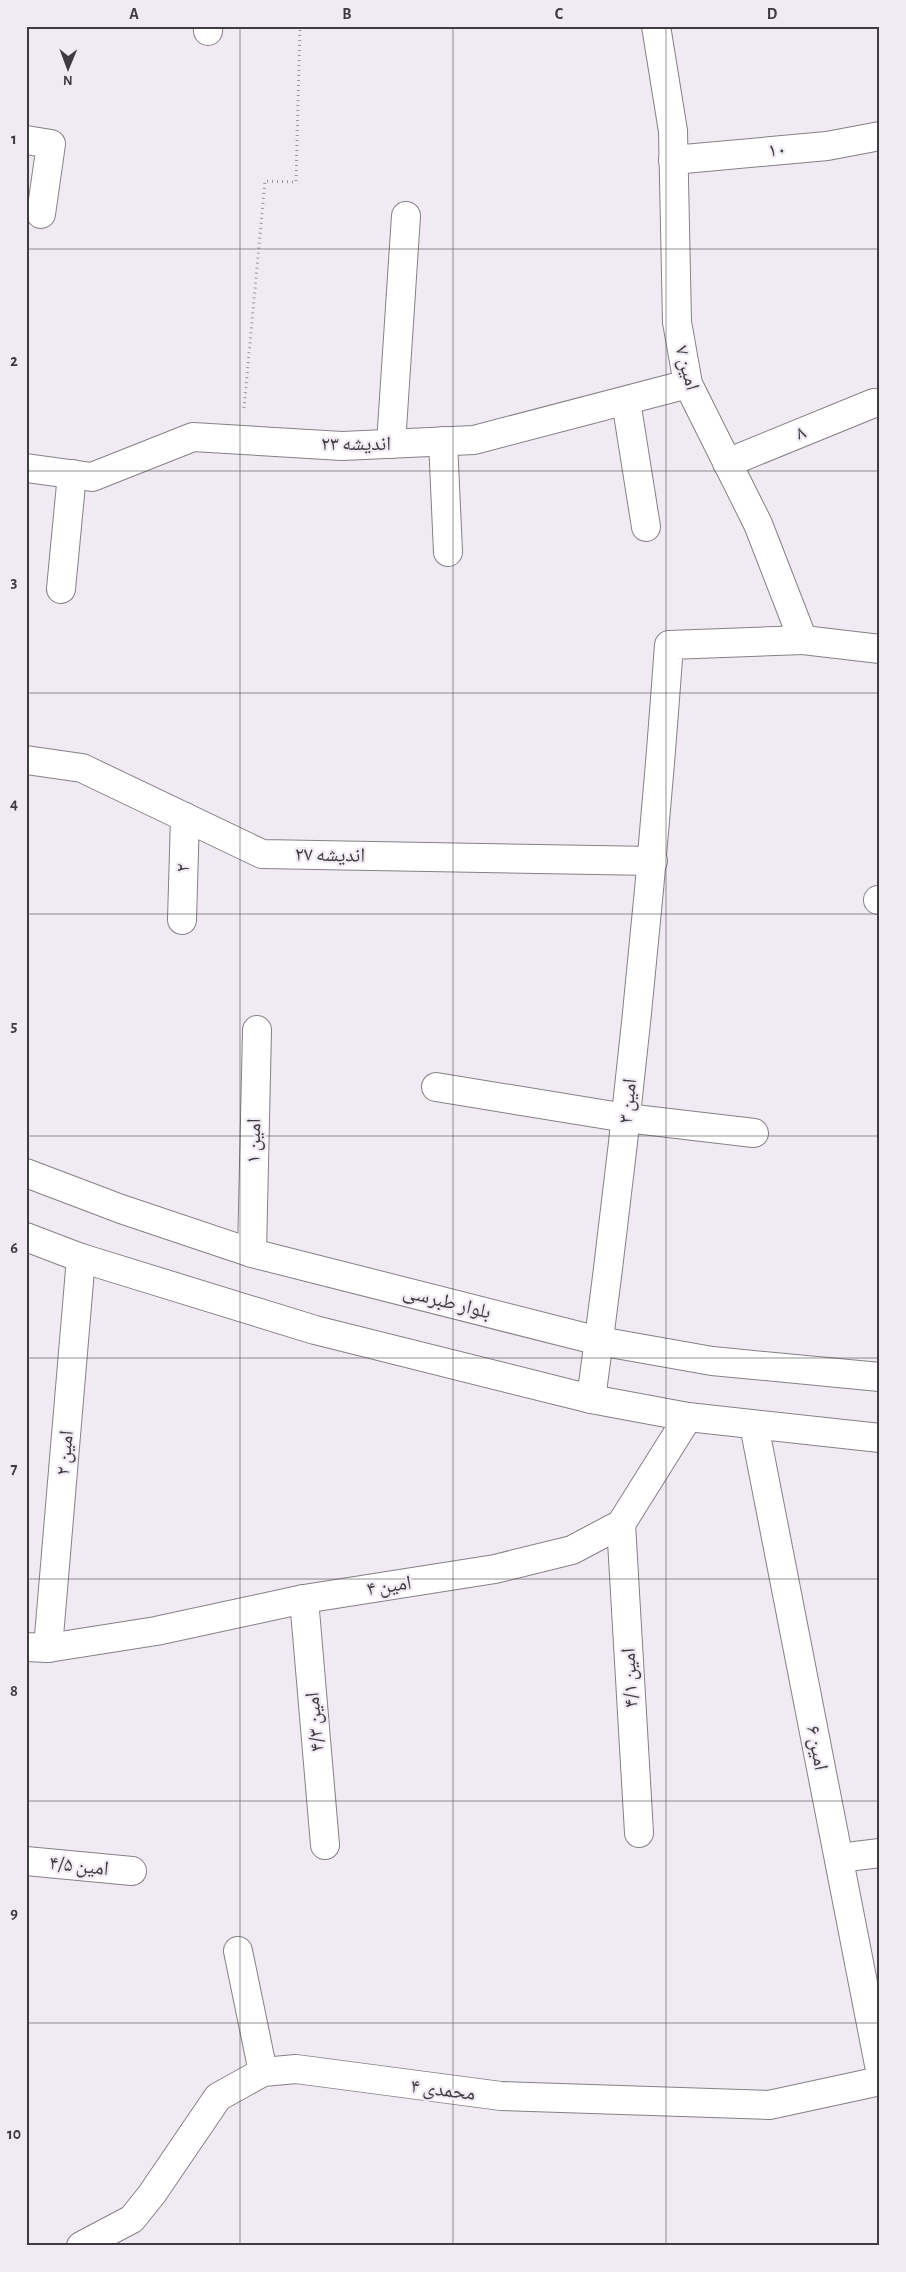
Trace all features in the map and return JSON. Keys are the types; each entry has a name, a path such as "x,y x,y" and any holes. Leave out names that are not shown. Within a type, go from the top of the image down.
{"street":[{"name":"امین ۷","path":"656,26 673,131 677,322 688,384 758,524 803,640"},
{"name":"۱۰","path":"674,160 827,146 880,136"},
{"path":"26,140 51,144 41,214"},
{"path":"392,444 406,216"},
{"name":"اندیشه ۲۳","path":"26,468 92,477 193,437 342,446 474,440 688,384"},
{"path":"626,401 646,527"},
{"name":"۸","path":"727,463 874,403"},
{"path":"443,441 448,552"},
{"path":"61,589 72,474"},
{"path":"803,640 880,649"},
{"name":"امین ۳","path":"591,1399 626,1118 653,861 669,645 803,640"},
{"name":"اندیشه ۲۷","path":"26,760 82,768 262,854 653,861"},
{"name":"۲","path":"182,920 184,817"},
{"name":"امین ۱","path":"252,1253 257,1030"},
{"path":"436,1087 626,1118 754,1133"},
{"name":"بلوار طبرسی","path":"26,1173 121,1209 252,1253 599,1341 712,1361 880,1377"},
{"path":"26,1237 81,1258 315,1330 591,1399 688,1417 880,1438"},
{"name":"امین ۲","path":"37,1647 81,1258"},
{"name":"امین ۴","path":"37,1647 156,1631 304,1599 495,1569 572,1550 621,1524 688,1417"},
{"name":"امین ۶","path":"754,1425 880,2070"},
{"name":"امین ۴/۱","path":"621,1524 639,1833"},
{"name":"۴/۳ امین","path":"304,1599 325,1845"},
{"path":"839,1858 880,1853"},
{"name":"امین ۴/۵","path":"26,1861 132,1871"},
{"path":"238,1951 263,2072"},
{"name":"محمدی ۴","path":"82,2246 132,2219 152,2194 218,2097 263,2072 296,2070 501,2096 769,2105 880,2081"}],"path":[{"path":"241,440 265,181 296,182 300,26"}]}
